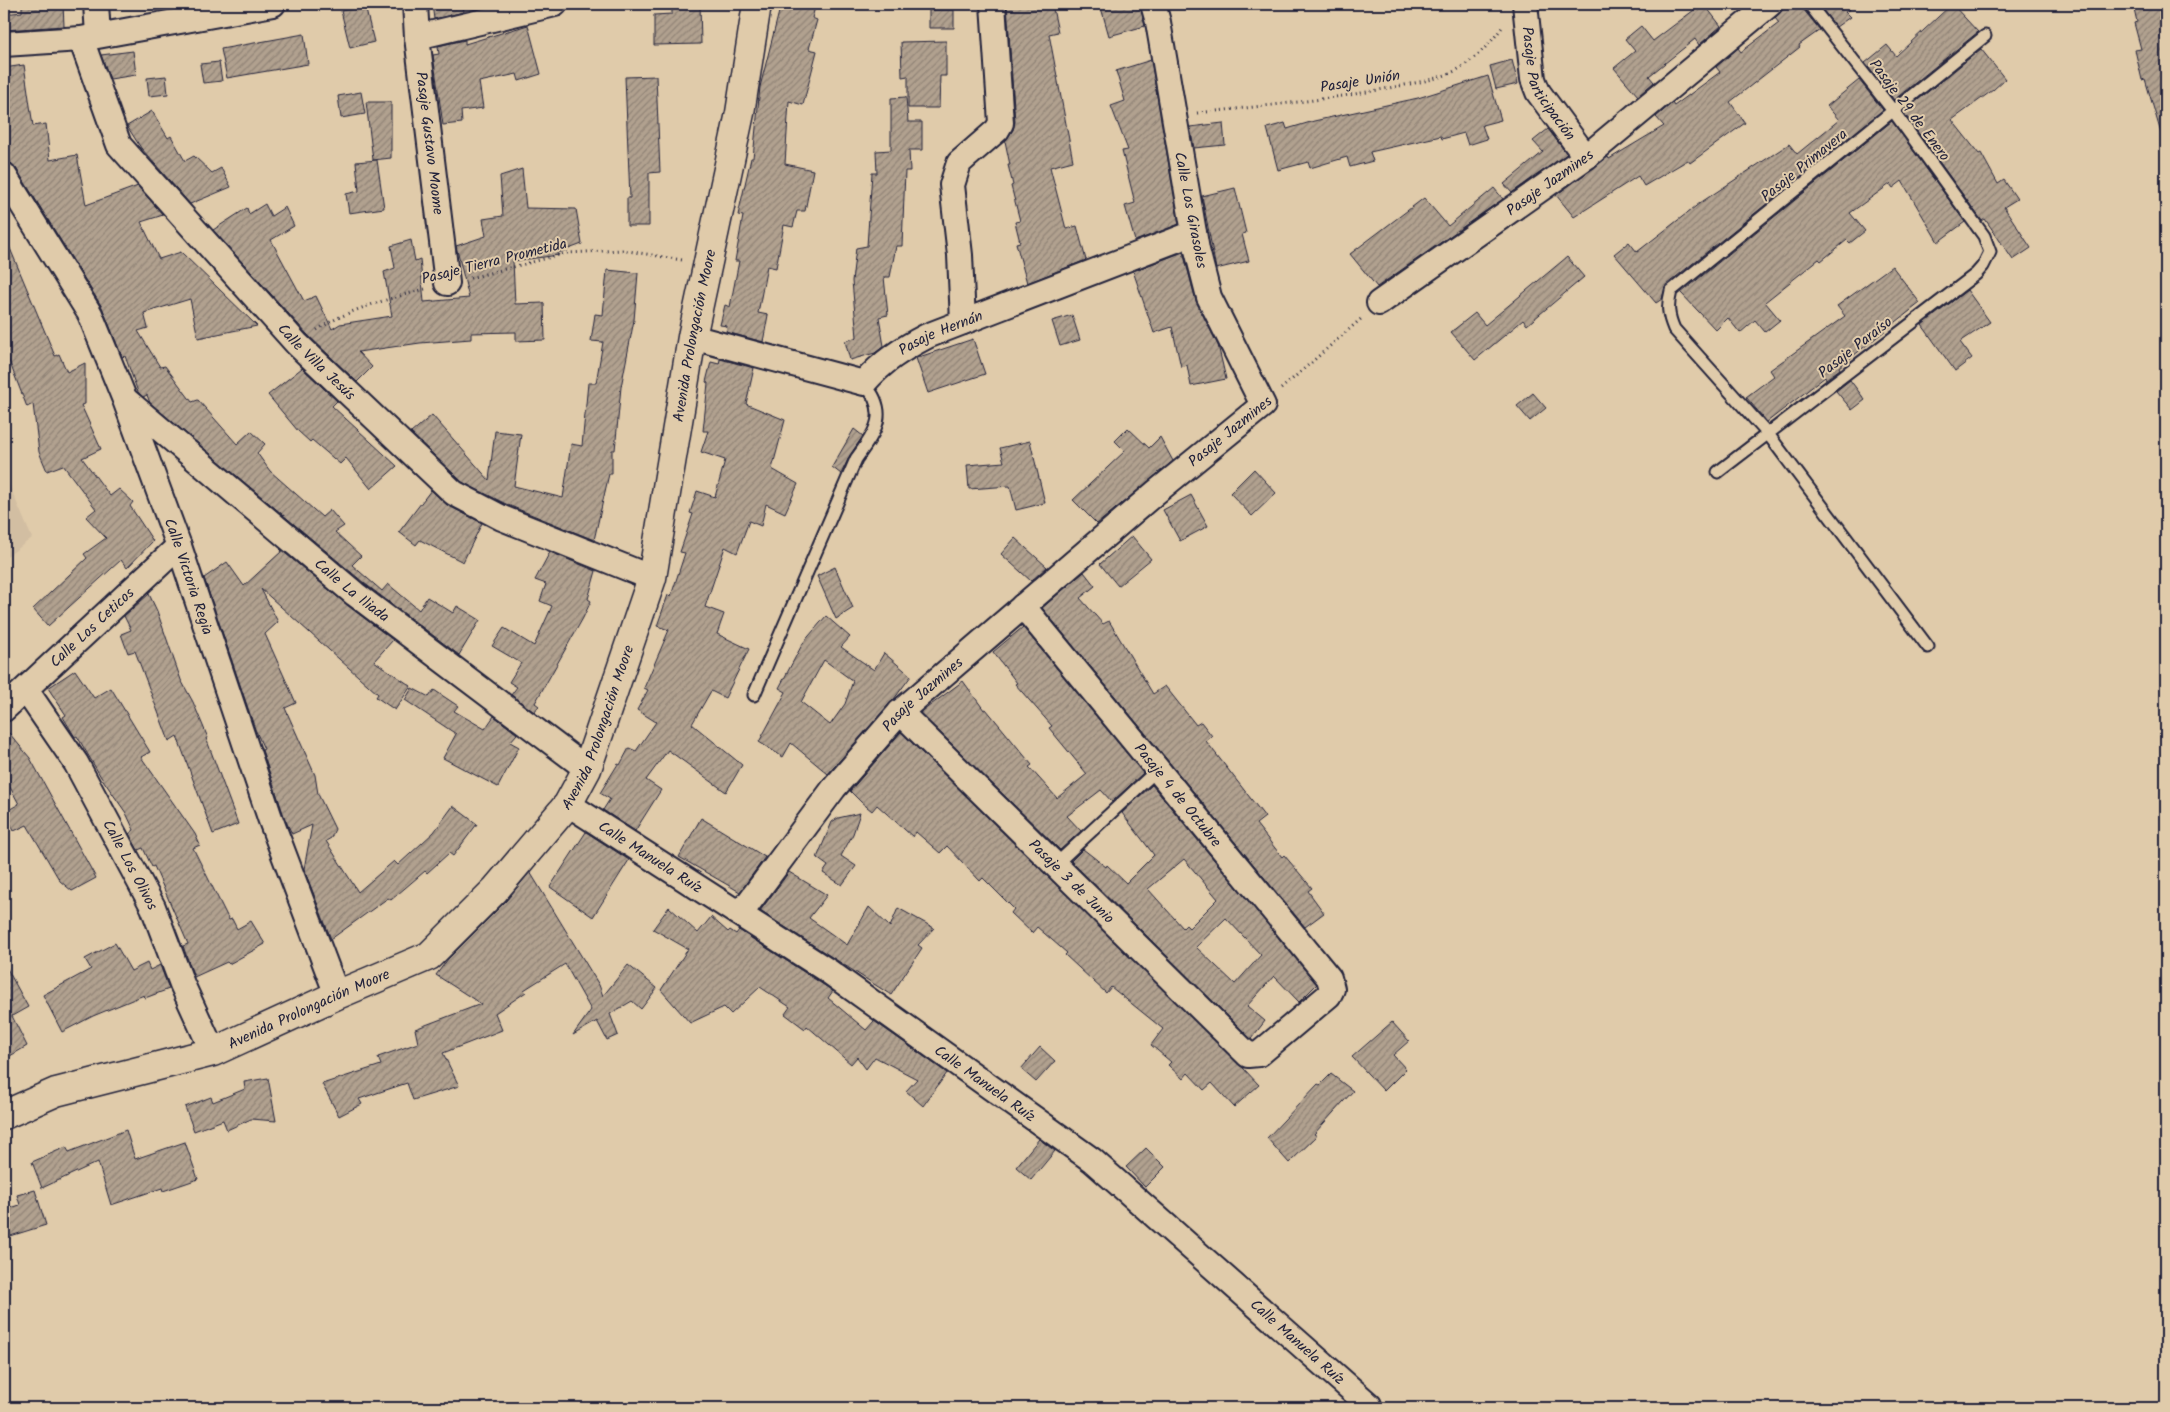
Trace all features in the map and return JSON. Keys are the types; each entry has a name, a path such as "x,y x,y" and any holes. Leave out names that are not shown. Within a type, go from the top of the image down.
{"street":[{"name":"Calle Villa Jesús","path":"96,4 89,37 119,145 297,344 454,493 502,518 652,578"},
{"path":"4,44 89,37 273,4"},
{"name":"Pasaje Gustavo Moome","path":"415,4 416,37 447,283"},
{"path":"416,37 554,4"},
{"name":"Avenida Prolongación Moore","path":"4,1115 56,1092 213,1052 337,994 429,956 495,890 568,804 587,769 652,578 692,337 740,113 757,4"},
{"path":"963,322 960,255 952,184 959,163 997,130 1001,123 992,4"},
{"name":"Calle Los Girasoles","path":"1153,4 1158,22 1194,233 1209,297 1263,405"},
{"name":"Pasaje Participación","path":"1525,4 1532,79 1538,92 1586,157"},
{"name":"Pasaje Jazmines","path":"1379,304 1586,157 1770,4"},
{"name":"Calle Victoria Regia","path":"4,175 90,314 125,400 180,546 270,818 337,994"},
{"name":"Pasaje Hernán","path":"864,383 878,366 927,336 1194,233"},
{"path":"692,337 864,383"},
{"name":"Calle La Iliada","path":"125,400 355,594 587,769"},
{"name":"Pasaje Jazmines","path":"741,913 834,788 900,712 1155,493 1263,405"},
{"name":"Calle Los Ceticos","path":"4,708 26,690 180,546"},
{"name":"Pasaje 4 de Octubre","path":"1023,606 1332,984 1329,994 1259,1054 1248,1055 1243,1052"},
{"name":"Calle Los Olivos","path":"26,690 76,763 152,907 182,984 213,1052"},
{"name":"Pasaje 3 de Junio","path":"900,712 1243,1052"},
{"name":"Calle Manuela Ruíz","path":"568,804 741,913 828,971 1092,1160 1370,1405"}],"lane":[{"name":"Pasaje 29 de Enero","path":"1809,4 1894,112 1984,236"},
{"name":"Pasaje Primavera","path":"1768,434 1674,329 1669,318 1667,304 1671,291 1894,112 1985,36"},
{"name":"Pasaje Paraíso","path":"1718,472 1976,274 1983,266 1990,252 1984,236"},
{"path":"754,696 856,459 875,432 878,413 876,396 864,383"},
{"path":"1768,434 1928,647"},
{"path":"1055,865 1157,770"}],"path":[{"name":"Pasaje Unión","path":"1174,115 1270,106 1368,93 1421,82 1459,69 1492,42 1508,19"},
{"name":"Pasaje Tierra Prometida","path":"297,344 331,320 392,298 447,283 576,253 622,250 707,264"},
{"name":"Pasaje Jazmines","path":"1263,405 1379,304"}],"shaded area":[{"path":"4,473 32,538 4,559"}],"building":[{"path":"22,4 63,4 64,26 4,30 4,14 22,12"},
{"path":"432,4 463,4 464,12 434,19"},
{"path":"672,4 700,4 701,44 654,45 654,15 672,14"},
{"path":"781,4 816,4 812,18 817,20 809,49 817,51 803,105 789,101 785,164 813,170 805,211 797,211 793,227 784,225 776,268 767,266 758,313 768,315 763,342 726,332 727,326 720,325 725,305 730,307 739,261 735,261 743,216 738,215 751,158 753,158 760,87"},
{"path":"1007,4 1052,4 1058,32 1049,34 1073,161 1050,167 1066,229 1077,226 1086,260 1027,283 1016,243 1020,242 1015,222 1020,221 1011,186 1013,185 1005,141 1013,130 1015,122"},
{"path":"1100,4 1140,4 1145,26 1109,36"},
{"path":"1704,4 1721,26 1699,45 1695,39 1649,76 1654,82 1638,96 1614,68 1635,51 1625,39 1641,26 1653,41"},
{"path":"1783,4 1802,4 1803,9 1820,30 1730,102 1745,123 1690,163 1688,160 1644,186 1638,176 1574,217 1556,195 1608,157 1609,159 1664,126 1656,117 1672,103 1674,106 1720,72 1716,67 1738,48 1741,52 1779,23 1775,18 1783,9"},
{"path":"1818,4 1857,4 1845,12 1850,17 1836,27"},
{"path":"1952,4 1978,32 1894,100 1865,63 1887,45 1896,56"},
{"path":"2133,4 2166,4 2166,133 2161,133 2145,79 2142,80 2135,50 2141,49 2134,23 2137,22"},
{"path":"365,6 374,42 350,48 341,11"},
{"path":"929,10 954,10 954,28 929,28"},
{"path":"528,25 541,74 519,81 517,74 479,82 483,108 461,111 462,123 443,125 433,55 439,54 438,46 465,40 465,44"},
{"path":"304,34 308,64 227,78 221,49"},
{"path":"946,41 946,76 940,76 939,108 908,108 908,76 902,77 901,42"},
{"path":"1981,49 2005,79 1952,120 1979,154 1981,153 1998,184 2004,180 2017,199 2004,207 2031,248 2013,260 1985,219 1982,221 1903,112"},
{"path":"133,51 136,75 110,79 101,55"},
{"path":"1151,60 1179,224 1135,241 1125,206 1135,203 1122,151 1128,150 1111,106 1125,101 1116,71"},
{"path":"1512,60 1518,84 1496,89 1490,66"},
{"path":"219,62 222,81 203,83 200,64"},
{"path":"24,65 33,126 46,124 50,160 77,155 86,205 138,186 163,215 141,222 159,259 181,252 257,326 198,338 190,299 144,313 148,328 138,331 160,367 165,366 192,402 198,400 237,444 251,431 265,444 257,453 270,471 322,517 330,510 344,526 335,532 361,556 352,565 382,591 388,584 419,610 427,597 453,613 457,606 480,620 459,655 364,583 150,403 147,395 143,397 138,392 125,356 122,357 102,307 16,168 11,163 4,161 4,68"},
{"path":"166,76 168,94 149,96 147,78"},
{"path":"656,76 660,172 649,173 649,226 627,226 627,198 630,198 625,77"},
{"path":"1488,76 1501,120 1482,125 1487,139 1468,145 1464,133 1442,139 1441,136 1370,152 1373,161 1350,167 1347,157 1310,168 1308,162 1278,170 1267,128 1285,123 1287,129 1314,121 1418,98"},
{"path":"1859,80 1883,110 1666,285 1662,299 1656,303 1614,254 1629,242 1637,252 1700,203 1789,144 1797,154 1839,120 1827,106"},
{"path":"361,92 365,114 341,118 338,96"},
{"path":"906,97 908,122 922,122 922,150 909,150 910,171 905,171 902,246 896,246 890,277 884,277 888,315 879,317 884,346 875,353 850,360 845,341 857,337 852,281 856,248 867,246 872,173 877,173 876,151 891,150 891,98"},
{"path":"366,102 391,102 391,158 373,160"},
{"path":"152,111 168,138 171,136 185,161 194,156 212,173 221,168 231,187 190,204 141,148 127,126"},
{"path":"1892,121 1965,222 1938,242 1902,181 1893,188 1890,184 1850,213 1865,231 1850,243 1847,240 1821,261 1819,259 1765,302 1780,320 1765,332 1755,320 1740,333 1728,318 1716,330 1681,293"},
{"path":"1223,123 1225,145 1194,148 1190,127"},
{"path":"1548,129 1567,154 1512,193 1504,184 1543,152 1533,141"},
{"path":"377,160 384,208 349,213 346,194 359,191 356,162"},
{"path":"522,169 526,208 576,209 582,244 558,253 559,255 513,261 515,304 544,303 545,340 516,341 516,332 471,333 471,339 420,343 358,352 372,367 357,382 307,334 213,230 247,208 249,214 265,204 271,216 285,207 294,226 271,240 304,301 316,296 332,329 340,324 392,316 384,272 395,268 391,246 411,240 415,261 420,259 424,302 469,298 456,246 486,236 483,219 503,216 500,176"},
{"path":"1235,188 1246,233 1242,234 1249,261 1216,269 1202,196"},
{"path":"1494,188 1503,199 1377,287 1350,254 1424,198 1448,226"},
{"path":"4,234 55,356 59,354 67,372 85,363 85,404 81,405 101,449 82,458 110,496 119,489 133,502 130,506 153,541 127,568 121,560 48,626 33,609 87,558 84,554 106,538 86,517 96,509 63,465 47,471 39,452 33,404 27,407 4,348"},
{"path":"1183,252 1196,301 1218,345 1226,379 1191,386 1187,365 1181,367 1172,327 1154,333 1133,271"},
{"path":"1567,257 1584,277 1527,325 1523,320 1475,360 1451,332 1475,313 1485,325"},
{"path":"1892,266 1920,303 1839,367 1840,369 1826,379 1825,377 1767,422 1746,397 1774,376 1770,370 1845,316 1837,306"},
{"path":"607,270 638,273 634,320 621,387 615,450 612,450 612,474 609,474 594,540 508,505 462,482 411,433 432,415 489,480 495,431 521,434 514,486 563,498 571,444 582,446 588,383 596,383 603,342 591,341 595,314 603,315"},
{"path":"1967,290 1990,322 1960,342 1972,358 1955,371 1922,325"},
{"path":"1072,315 1080,340 1060,346 1052,321"},
{"path":"973,339 985,374 928,393 916,358"},
{"path":"720,359 754,368 746,404 785,420 772,469 798,484 785,513 766,504 761,526 749,521 737,553 725,547 705,607 724,614 717,634 749,649 725,698 711,691 692,724 742,765 726,792 668,750 646,780 661,790 635,831 603,810 610,799 600,793 618,764 620,765 629,748 636,751 656,722 637,710 648,690 644,688 669,630 657,626 668,595 671,596 685,553 680,552 693,514 690,513 697,491 715,497 725,460 701,452 708,431 703,431 708,383 706,382 711,362 719,364"},
{"path":"302,368 337,401 332,406 397,466 371,489 346,458 340,464 312,440 310,442 298,431 268,395"},
{"path":"1850,380 1865,400 1852,410 1836,391"},
{"path":"1533,393 1546,408 1530,421 1517,406"},
{"path":"1128,428 1149,448 1160,437 1173,461 1097,524 1073,500 1125,451 1115,441"},
{"path":"854,429 863,436 850,455 841,474 832,467"},
{"path":"1030,441 1045,503 1016,510 1010,486 969,489 967,465 1004,462 1000,448"},
{"path":"1254,469 1276,493 1252,516 1230,493"},
{"path":"431,490 447,505 482,523 463,562 420,540 416,545 399,532"},
{"path":"1191,495 1208,526 1180,541 1163,510"},
{"path":"1132,536 1151,559 1118,586 1100,564"},
{"path":"1015,538 1047,567 1031,581 1001,554"},
{"path":"280,549 393,640 374,661 411,686 395,710 376,697 378,694 261,589 278,622 265,634 296,703 285,708 315,775 318,794 335,829 331,838 326,841 358,892 394,861 398,865 434,832 453,806 477,824 453,856 449,853 427,873 425,871 391,900 388,898 331,939 304,869 312,825 292,834 285,819 262,750 264,749 255,729 204,578 227,562 244,586 282,551"},
{"path":"550,552 596,571 588,599 591,601 535,703 539,706 534,712 511,695 517,687 509,682 521,663 492,646 504,628 534,646 552,606 540,601 546,584 535,580"},
{"path":"835,567 853,608 836,619 817,576"},
{"path":"1084,572 1095,586 1080,598 1103,624 1109,621 1153,694 1165,686 1196,725 1201,722 1212,736 1206,741 1265,817 1256,824 1282,857 1284,855 1312,888 1308,891 1324,913 1305,927 1042,608"},
{"path":"149,594 157,611 181,680 193,702 208,738 206,738 238,824 213,834 177,736 169,741 135,651 128,653 121,634 131,630 124,616"},
{"path":"826,616 850,637 841,647 874,670 884,653 911,676 894,699 828,774 791,743 783,757 759,742 786,692 779,688 803,643","holes":["824,660 853,681 845,704 830,725 801,702"]},
{"path":"1023,627 1143,773 1112,802 1101,790 1067,816 1081,831 1060,850 920,713 963,681 984,710 986,709 1032,765 1029,767 1057,798 1087,774 1049,728 1052,726 1015,684 1017,683 993,652"},
{"path":"75,670 94,698 111,688 150,752 141,757 195,834 200,845 193,848 229,920 232,919 237,929 251,921 265,944 229,964 227,962 194,977 183,946 188,944 154,866 152,867 143,848 138,850 129,834 134,830 126,813 101,777 77,736 75,737 63,717 66,715 48,688"},
{"path":"412,688 429,697 434,690 458,706 454,711 485,729 494,716 517,734 510,742 519,747 498,787 443,758 456,734 405,700"},
{"path":"4,727 30,758 96,878 72,891 60,881 27,825 14,831 5,812 19,804 4,776"},
{"path":"901,732 1259,1085 1234,1107 1212,1083 1204,1090 1188,1073 1183,1079 1168,1065 1171,1062 1151,1045 1163,1029 1111,987 1106,993 1065,955 1067,953 1037,927 1032,933 1011,913 1014,909 983,878 980,881 947,846 940,853 916,832 913,837 877,805 872,811 861,802 850,791"},
{"path":"1152,785 1317,984 1299,1002 1274,976 1247,1006 1265,1021 1251,1039 1071,861 1083,849 1106,867 1107,865 1126,883 1154,855 1122,813","holes":["1184,859 1218,899 1189,928 1186,925 1183,928 1148,889","1226,918 1261,955 1235,984 1196,947"]},
{"path":"860,813 853,834 841,856 856,866 842,885 823,873 828,866 817,858 832,822 838,818"},
{"path":"701,818 765,857 740,892 679,857"},
{"path":"586,832 629,860 593,917 550,887"},
{"path":"530,872 599,985 603,996 628,965 657,988 641,1009 632,1001 610,1014 618,1035 607,1040 597,1021 573,1035 591,1010 565,964 524,990 526,992 495,1013 502,1030 443,1053 459,1086 413,1100 407,1083 359,1099 362,1104 339,1116 322,1084 381,1065 378,1057 418,1043 415,1029 481,1004 436,975 448,959 506,901"},
{"path":"789,872 827,895 809,918 847,945 869,907 890,927 898,908 934,928 918,945 922,948 891,995 760,911"},
{"path":"669,907 698,933 711,917 728,932 730,930 736,934 739,930 833,991 828,998 866,1030 874,1021 947,1073 923,1106 906,1091 917,1079 875,1057 866,1069 857,1057 851,1064 807,1026 805,1029 785,1014 790,1007 760,987 731,1014 724,1007 690,1023 661,990 688,949 653,929"},
{"path":"115,943 131,971 147,963 150,970 160,965 169,989 145,998 144,995 93,1016 62,1032 43,995 91,969 85,959"},
{"path":"4,963 28,1007 12,1016 27,1046 10,1056 4,1046"},
{"path":"1392,1022 1409,1041 1393,1055 1406,1069 1384,1091 1352,1057"},
{"path":"1040,1047 1055,1061 1036,1082 1021,1069"},
{"path":"1331,1074 1353,1091 1314,1134 1317,1136 1289,1163 1267,1138 1318,1084 1320,1085"},
{"path":"268,1078 276,1121 251,1119 227,1130 223,1120 194,1131 185,1107 211,1097 213,1102 245,1089 244,1082"},
{"path":"126,1130 135,1159 185,1142 198,1179 163,1191 162,1188 111,1205 98,1162 42,1188 32,1162 66,1147 69,1152"},
{"path":"1039,1139 1055,1151 1031,1180 1016,1167"},
{"path":"1146,1148 1165,1167 1145,1187 1126,1167"},
{"path":"35,1190 46,1225 4,1238 4,1210 20,1205 17,1195"}]}
